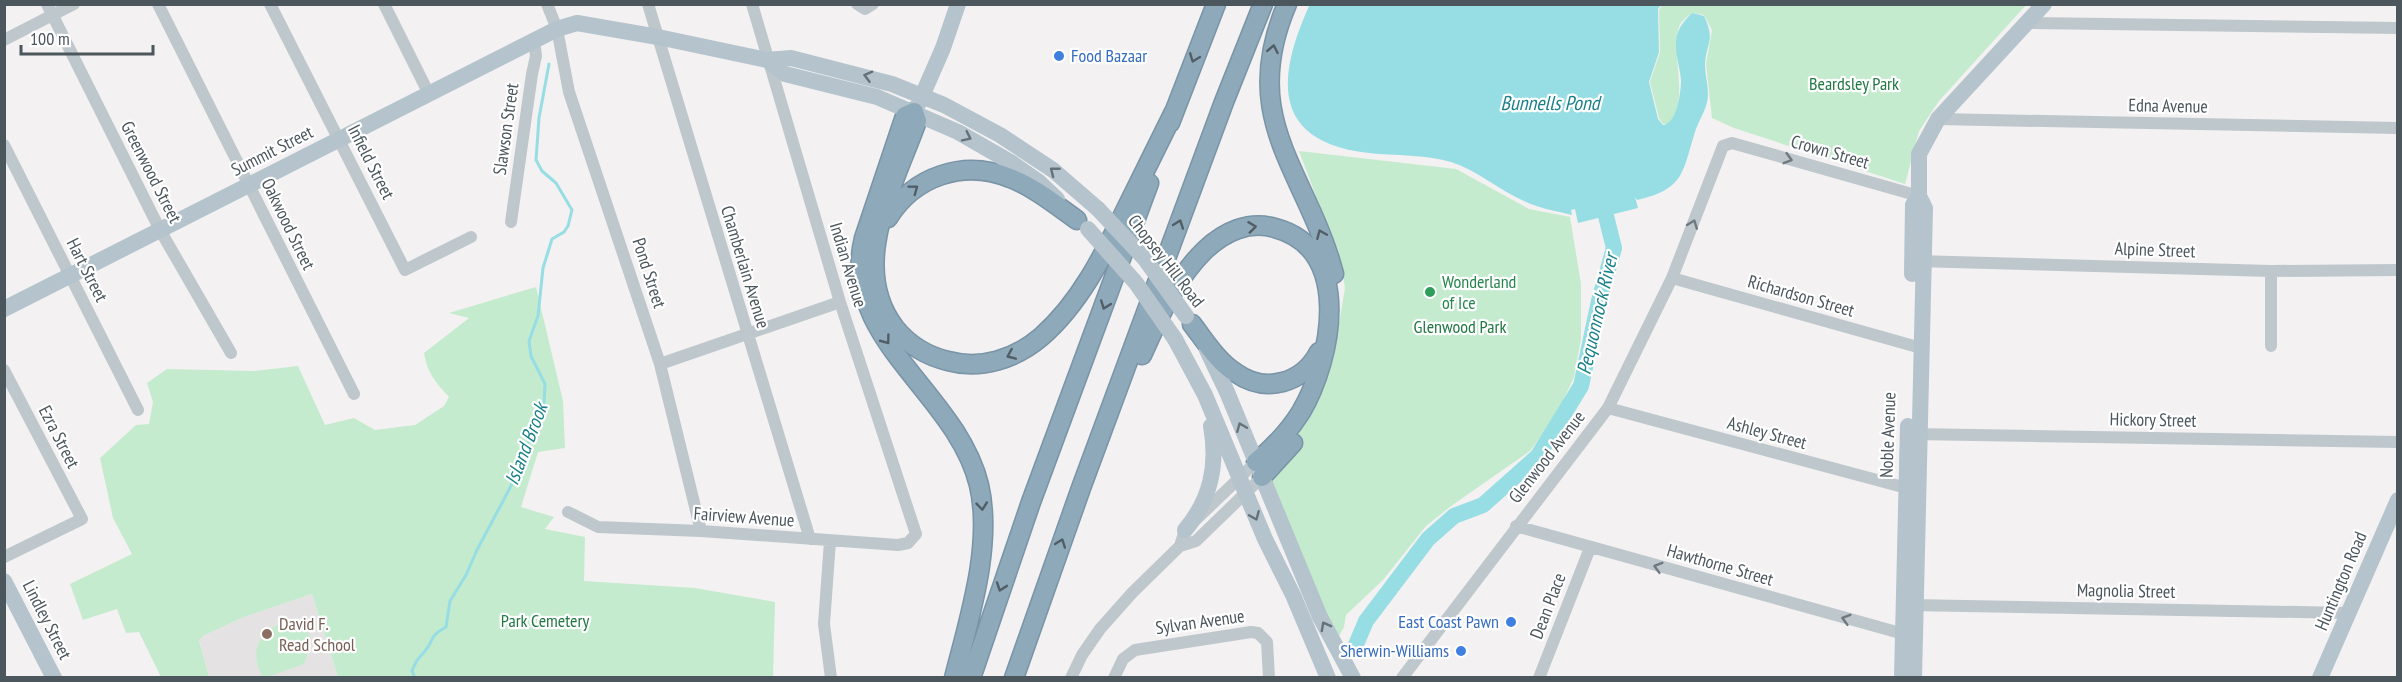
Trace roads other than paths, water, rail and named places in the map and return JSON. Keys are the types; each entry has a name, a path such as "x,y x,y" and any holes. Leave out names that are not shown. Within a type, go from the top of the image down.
{"highway":[{"path":"971,678 1027,513 1215,4"},
{"path":"1014,678 1092,456 1224,102 1263,4"},
{"path":"1259,470 1301,432 1320,402 1332,371 1339,322 1338,293 1331,261 1281,147 1272,116 1269,85 1270,63 1277,30 1287,4"},
{"path":"954,678 982,553 983,516 980,487 971,459 953,426 875,323 867,307 860,281 861,254 866,230 906,116 914,112 916,121 884,212 875,256 876,286 883,308 899,332 917,348 944,361 967,364 989,363 1018,353 1036,341 1064,315 1087,282 1108,244 1174,112"},
{"path":"875,256 883,227 899,202 922,183 950,172 982,170 1011,178 1083,225"},
{"path":"1092,456 1159,319 1179,283 1201,254 1231,231 1253,225 1268,226 1293,235 1307,246 1317,259 1329,294 1329,322 1322,361 1309,397 1259,470"},
{"path":"1189,320 1221,360 1236,373 1253,382 1272,384 1295,378 1312,363 1323,344 1329,322"}],"main road":[{"path":"914,112 923,95 958,4"},
{"name":"Noble Avenue","path":"1914,678 1909,636 1909,605 1918,261 1913,205 1919,196 1919,154 1938,119 2044,4"},
{"name":"Chopsey Hill Road","path":"557,29 577,23 767,60 791,58 882,80 923,95 973,119 1014,143 1053,170 1098,209 1145,259 1189,320 1221,377 1320,617 1353,678"},
{"name":"Summit Street","path":"4,309 557,29"},
{"name":"Chopsey Hill Road","path":"767,60 785,74 865,93 914,112 979,143 1019,167 1039,182 1083,225 1136,283 1174,339 1205,395 1265,539 1293,595 1328,678"},
{"path":"1182,538 1205,500 1213,471 1214,444 1205,395"},
{"name":"Huntington Road","path":"2320,678 2397,500"},
{"name":"Lindley Street","path":"4,581 54,678"},
{"name":"Noble Avenue","path":"1902,678 1909,636"}],"street":[{"path":"4,40 49,10 74,4"},
{"name":"Oakwood Street","path":"158,4 354,394"},
{"name":"Infield Street","path":"270,4 405,270 471,237"},
{"path":"384,4 429,94"},
{"path":"547,4 557,29"},
{"name":"Chamberlain Avenue","path":"648,4 810,539"},
{"name":"Indian Avenue","path":"752,4 840,302 916,534"},
{"name":"Greenwood Street","path":"49,10 160,230 231,353"},
{"path":"2027,22 2397,28"},
{"name":"Pond Street","path":"557,29 569,92 660,364 701,531"},
{"name":"Slawson Street","path":"511,222 536,56 534,40"},
{"name":"Edna Avenue","path":"1938,119 2397,128"},
{"name":"Crown Street","path":"1732,143 1919,196"},
{"name":"Glenwood Avenue","path":"1402,678 1608,408 1672,278 1723,146 1732,143"},
{"name":"Hart Street","path":"4,145 138,411"},
{"name":"Alpine Street","path":"1918,261 2271,271 2397,270"},
{"path":"2271,271 2271,346"},
{"name":"Richardson Street","path":"1672,278 1916,347"},
{"path":"660,364 840,302"},
{"name":"Ezra Street","path":"4,370 82,519 4,557"},
{"name":"Ashley Street","path":"1608,408 1912,490"},
{"name":"Hickory Street","path":"1913,434 2397,442"},
{"path":"1071,678 1082,655 1121,605 1239,477 1259,470"},
{"path":"1182,538 1196,541 1246,493 1259,470"},
{"name":"Fairview Avenue","path":"568,512 598,527 701,531 898,545 908,543 916,534"},
{"name":"Hawthorne Street","path":"1516,526 1909,636"},
{"path":"830,541 824,624 831,678"},
{"name":"Dean Place","path":"1539,678 1590,548"},
{"name":"Magnolia Street","path":"1909,605 2349,613"},
{"name":"Sylvan Avenue","path":"1113,678 1123,659 1135,650 1251,632 1258,633 1267,642 1269,678"}],"water":[{"name":"Bunnells Pond","path":"1310,4 1661,5 1658,9 1659,52 1649,82 1658,119 1663,125 1672,119 1680,92 1681,80 1676,51 1678,33 1692,13 1704,16 1710,36 1705,65 1708,93 1705,110 1696,128 1683,169 1673,185 1652,196 1637,200 1635,197 1638,208 1578,223 1575,209 1571,210 1572,215 1529,203 1451,162 1420,156 1369,153 1337,146 1314,135 1298,121 1290,102 1288,81 1291,57"}],"waterway":[{"name":"Island Brook","path":"415,678 412,671 416,662 434,636 446,627 450,601 466,575 511,486 544,404 545,384 531,356 529,341 538,316 543,268 552,239 564,232 572,210 556,183 542,171 536,160 539,118 549,64"},
{"name":"Pequonnock River","path":"1355,647 1366,621 1428,539 1454,516 1483,505 1538,456 1581,386 1599,301 1614,248 1606,216"}],"place":[{"name":"Food Bazaar","path":"1059,56"},
{"name":"Wonderland of Ice","path":"1430,292"},
{"name":"East Coast Pawn","path":"1511,622"},
{"name":"David F. Read School","path":"267,634"},
{"name":"Sherwin-Williams","path":"1461,651"}],"park label":[{"name":"Beardsley Park","path":"1854,84"},
{"name":"Glenwood Park","path":"1460,327"},
{"name":"Park Cemetery","path":"545,621"}]}
